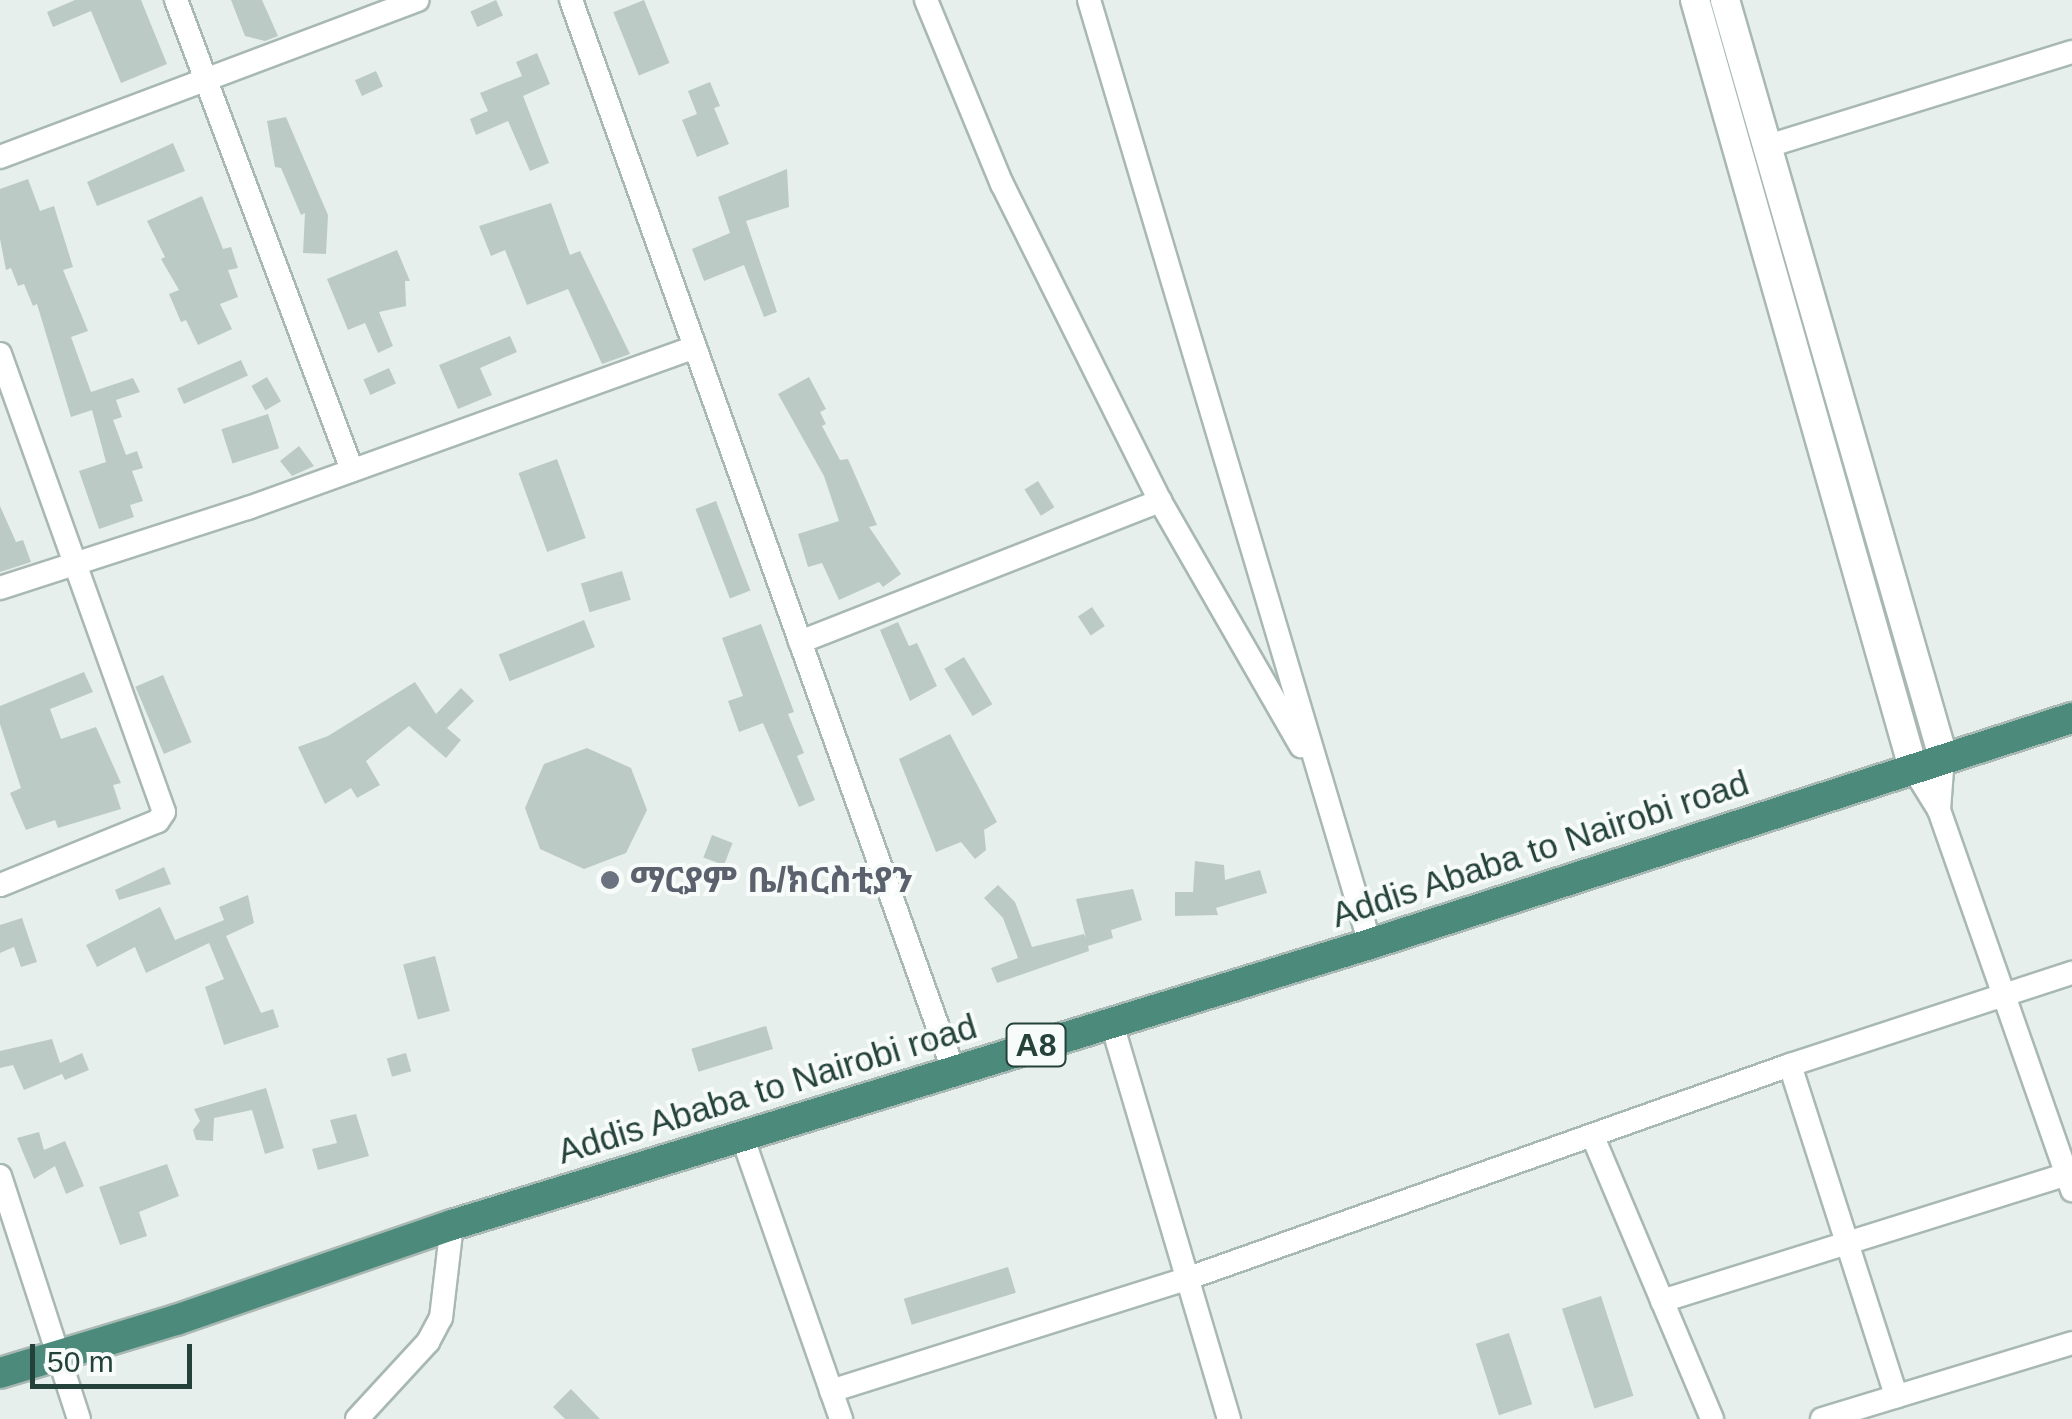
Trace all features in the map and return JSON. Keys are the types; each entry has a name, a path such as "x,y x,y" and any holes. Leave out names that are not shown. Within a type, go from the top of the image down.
{"highway":[{"name":"Addis Ababa to Nairobi road","path":"0,1373 316,1274 452,1224 1370,944 2072,718"}],"street":[{"path":"176,0 352,470"},
{"path":"0,157 417,0"},
{"path":"570,0 953,1069"},
{"path":"926,0 1002,184 1160,501 1322,782"},
{"path":"1089,0 1370,944"},
{"path":"1662,1301 1847,1243 2069,1182 1939,810 1913,768 1695,0"},
{"path":"1725,0 1943,757 1939,810"},
{"path":"1768,146 2072,52"},
{"path":"0,588 76,566 695,347"},
{"path":"0,354 164,812 158,821 0,885"},
{"path":"800,642 1160,501"},
{"path":"831,1391 1186,1279 1790,1065 2072,974"},
{"path":"1112,1024 1229,1419"},
{"path":"1790,1065 1896,1396"},
{"path":"742,1136 841,1419"},
{"path":"1592,1137 1712,1419"},
{"path":"0,1176 79,1419"},
{"path":"357,1419 428,1342 441,1318 452,1224"},
{"path":"1822,1419 2072,1343"}],"building":[{"path":"75,0 141,0 167,64 121,83 91,11 53,27 47,12"},
{"path":"231,0 262,0 278,36 265,41 245,36"},
{"path":"496,0 503,16 477,27 470,11"},
{"path":"644,0 669,63 639,75 613,12"},
{"path":"537,53 550,84 523,96 549,163 530,171 508,121 476,135 470,119 488,111 480,93 522,76 516,62"},
{"path":"376,71 383,87 362,96 355,80"},
{"path":"710,82 720,106 714,108 729,144 697,157 682,120 697,114 688,91"},
{"path":"286,117 328,215 326,254 303,253 305,213 301,215 281,168 275,167 267,121"},
{"path":"173,143 185,171 97,206 87,182"},
{"path":"787,169 789,207 746,221 777,312 764,317 744,265 704,281 692,249 730,233 718,197"},
{"path":"28,179 40,211 54,206 73,267 63,270 88,331 71,337 91,392 133,378 140,392 116,400 122,417 113,420 126,455 137,451 143,468 132,471 143,501 130,505 134,517 99,529 79,471 106,462 92,410 71,417 37,304 33,306 24,284 18,286 11,268 6,270 0,239 0,189"},
{"path":"202,196 223,249 231,247 238,268 228,270 238,297 220,304 232,329 198,345 186,320 181,322 169,294 179,290 161,259 165,257 147,221"},
{"path":"551,203 570,255 580,251 630,354 602,364 568,289 527,305 505,250 491,256 479,226"},
{"path":"397,250 410,281 405,281 406,306 379,312 393,346 378,353 365,323 348,330 327,279"},
{"path":"510,336 517,352 480,368 492,395 458,409 439,365"},
{"path":"241,360 248,376 184,404 177,388"},
{"path":"389,368 396,384 370,395 363,379"},
{"path":"267,377 281,401 265,410 251,386"},
{"path":"809,377 826,409 820,412 826,424 822,426 840,460 848,459 877,525 869,527 901,574 883,587 879,582 839,600 822,563 808,567 798,534 839,521 824,476 778,394"},
{"path":"268,414 279,448 233,463 221,429"},
{"path":"299,446 314,466 292,476 280,461"},
{"path":"557,459 586,538 547,552 518,473"},
{"path":"1038,481 1054,507 1041,516 1024,489"},
{"path":"716,501 750,591 730,599 695,509"},
{"path":"0,506 16,542 23,540 31,562 0,572"},
{"path":"622,571 631,600 590,612 581,584"},
{"path":"1092,607 1105,626 1091,636 1078,617"},
{"path":"584,620 595,647 510,681 499,654"},
{"path":"898,622 909,646 917,643 937,686 910,701 880,630"},
{"path":"761,624 794,712 788,714 804,753 797,756 815,800 799,807 763,723 739,732 728,701 743,696 722,638"},
{"path":"964,657 992,704 973,716 944,669"},
{"path":"84,672 93,692 50,709 61,739 96,727 121,783 113,785 121,809 58,828 55,820 26,830 10,793 21,788 0,724 0,706"},
{"path":"163,675 192,742 164,754 135,687"},
{"path":"415,682 436,714 461,688 474,701 447,728 461,740 446,758 409,726 366,761 380,785 357,798 351,788 325,804 298,747 328,736"},
{"path":"950,734 997,822 984,830 986,850 975,859 961,842 936,852 899,759"},
{"path":"587,748 631,768 647,810 626,853 584,869 540,849 525,808 544,764"},
{"path":"712,835 733,843 724,865 703,857"},
{"path":"1195,861 1224,865 1225,880 1260,870 1267,893 1216,908 1218,915 1175,916 1175,892 1193,892"},
{"path":"164,867 171,884 119,900 115,890"},
{"path":"998,885 1015,902 1032,947 1084,934 1086,938 1076,899 1133,889 1142,920 1111,930 1113,938 1088,946 1089,951 997,983 991,968 1018,958 1003,918 984,898"},
{"path":"248,895 254,923 226,936 261,1013 273,1009 279,1027 224,1045 205,987 224,979 209,943 146,973 135,947 97,967 86,945 160,907 175,940 224,920 219,907"},
{"path":"22,918 37,962 21,967 14,947 0,953 0,925"},
{"path":"435,956 450,1011 418,1020 403,965"},
{"path":"766,1026 773,1049 698,1072 691,1049"},
{"path":"52,1039 60,1063 82,1053 89,1070 65,1080 62,1074 24,1090 13,1065 0,1068 0,1051"},
{"path":"406,1053 411,1071 392,1077 387,1059"},
{"path":"266,1088 284,1148 265,1154 252,1110 214,1118 213,1141 196,1140 193,1130 200,1121 194,1109"},
{"path":"356,1114 369,1156 318,1170 312,1149 337,1143 330,1120"},
{"path":"39,1132 44,1150 65,1141 84,1186 66,1194 55,1166 34,1179 17,1138"},
{"path":"167,1164 179,1196 139,1212 147,1236 120,1245 99,1187"},
{"path":"1008,1267 1016,1293 912,1325 904,1299"},
{"path":"1601,1296 1633,1396 1594,1409 1562,1309"},
{"path":"1509,1333 1532,1404 1499,1415 1476,1344"},
{"path":"571,1389 600,1419 565,1419 553,1407"}],"place":[{"name":"ማርያም ቤ/ክርስቲያን","path":"610,880"}]}
